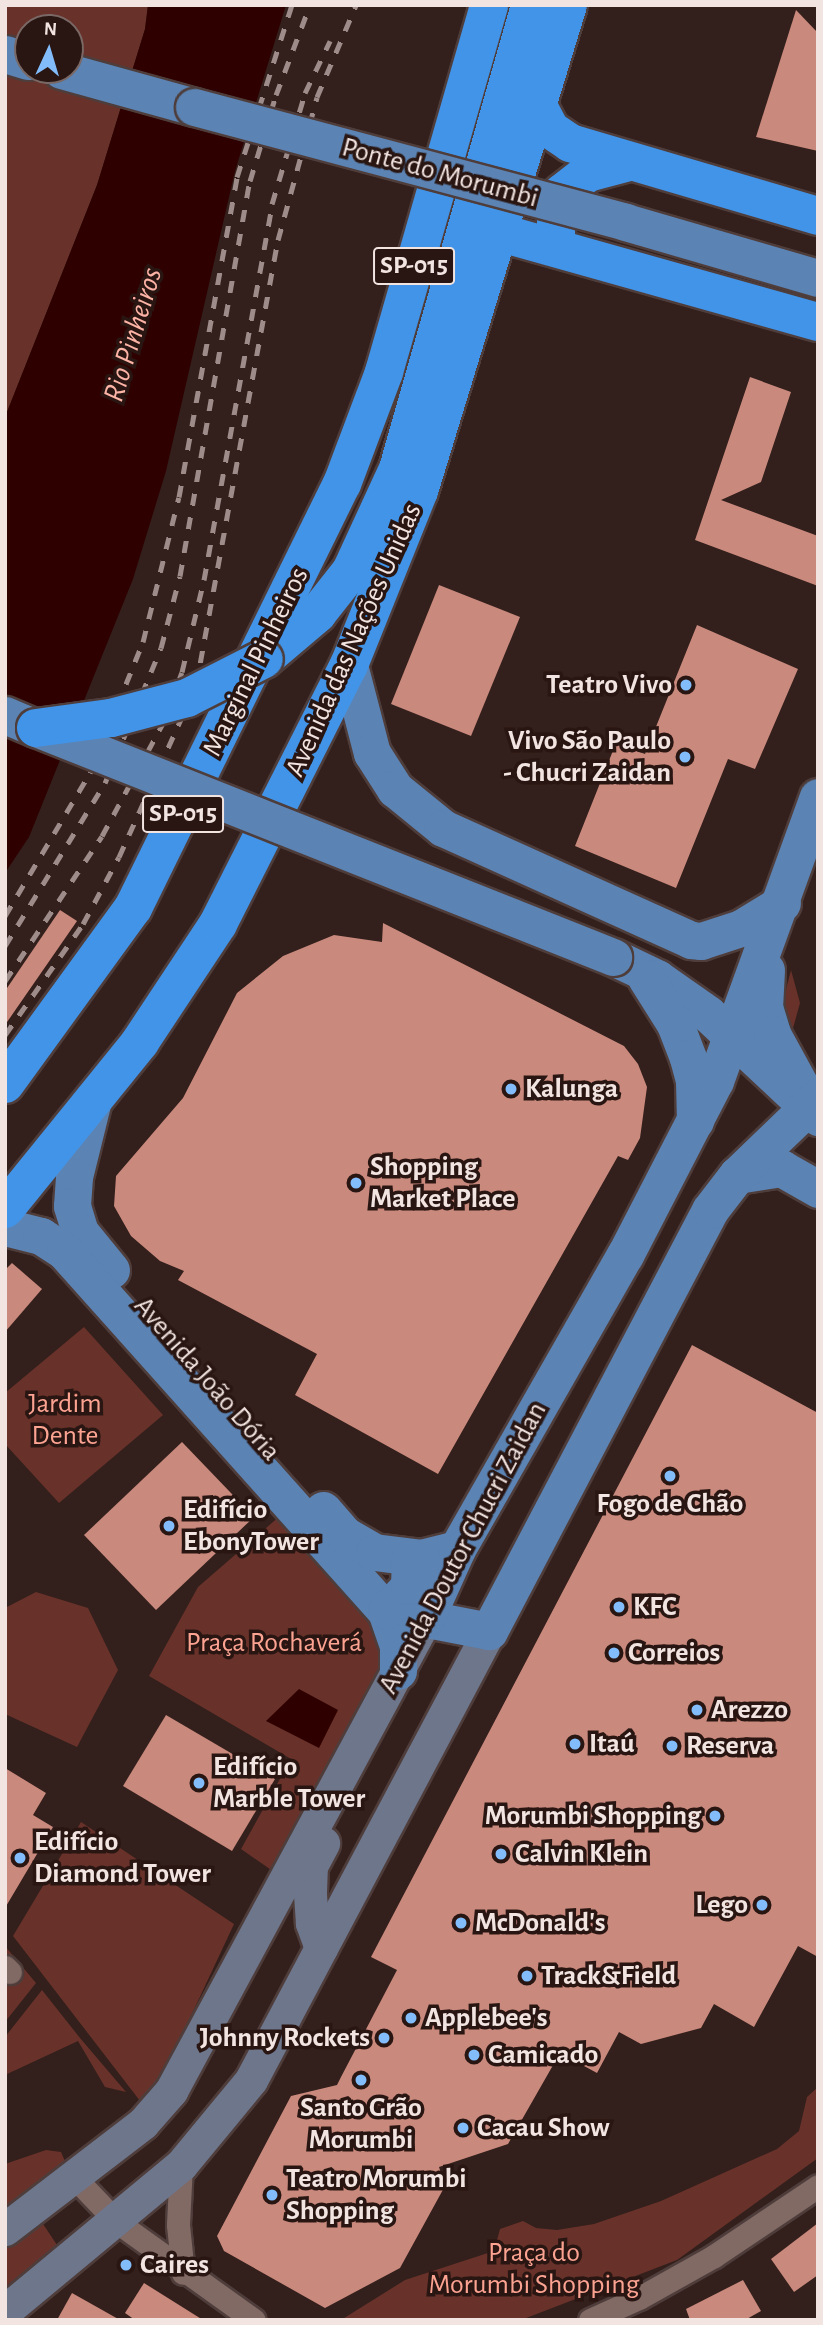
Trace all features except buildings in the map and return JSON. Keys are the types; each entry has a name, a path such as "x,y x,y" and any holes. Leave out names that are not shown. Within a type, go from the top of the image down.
{"highway":[{"name":"Marginal Pinheiros","path":"5,1084 133,908 325,522 384,372 489,5"},
{"path":"21,721 111,718 212,689 264,659 317,614 351,571 398,469 457,251 530,5"},
{"name":"Avenida das Nações Unidas","path":"5,1209 140,1042 218,925 349,665 419,491 501,233 568,5"},
{"path":"538,106 551,130 570,143 818,216"},
{"path":"557,245 556,210 562,193 589,173 629,162"},
{"path":"501,233 557,245 818,322"}],"main road":[{"name":"Ponte do Morumbi","path":"84,76 818,278"},
{"path":"349,665 372,753 395,789 434,820 691,940 701,941 741,928 782,903"},
{"path":"21,721 637,969 683,978 700,970 702,953 691,940"},
{"name":"Avenida Doutor Chucri Zaidan","path":"5,2229 143,2123 171,2091 426,1618 457,1549 618,1268 695,1121 768,944 817,800"},
{"path":"768,944 764,1007 772,1034 815,1108"},
{"path":"637,969 732,1035 815,1108"},
{"path":"637,969 669,1013 688,1058 694,1081 695,1121"},
{"name":"Avenida João Dória","path":"92,1104 72,1191 73,1214 86,1241 345,1535 374,1552 410,1558 457,1549"},
{"path":"5,2311 117,2222 181,2165 251,2080 710,1210 737,1175 815,1108"},
{"path":"737,1175 781,1168 818,1189"},
{"name":"Avenida João Dória","path":"5,1227 41,1236 64,1251 386,1611"},
{"path":"386,1611 409,1586 410,1558"},
{"path":"386,1611 489,1631"},
{"path":"386,1611 395,1634 398,1671"},
{"path":"321,1948 311,1917 310,1879 311,1866 336,1818 329,1801"}],"street":[{"path":"181,2165 178,2244 183,2273"},
{"path":"74,2177 117,2222 183,2273 254,2320"},
{"path":"590,2320 639,2298 714,2256 818,2186"}],"green space":[{"path":"5,5 148,5 145,29 97,185 5,417"},
{"path":"791,970 800,1003 790,1039 785,1039 783,1001"},
{"name":"Jardim Dente","path":"84,1327 163,1415 59,1503 5,1444 5,1393"},
{"name":"Praça Rochaverá","path":"281,1515 382,1625 385,1669 277,1874 241,1849 291,1759 149,1676 198,1587"},
{"name":"Praça Rochaverá","path":"36,1592 88,1608 118,1670 77,1747 5,1714 5,1608"},
{"path":"81,1822 234,1924 147,2110 13,1936"},
{"path":"5,1946 36,1983 5,2022"},
{"path":"42,1990 126,2092 105,2087 78,2041 5,2075 5,2037"},
{"name":"Praça do Morumbi Shopping","path":"818,2087 818,2158 677,2260 521,2320 341,2320 405,2280 494,2251 500,2229 523,2221 536,2228 557,2230 594,2224 661,2201 777,2149 799,2131 807,2097"},
{"path":"46,2150 61,2152 68,2168 5,2232 5,2164"},
{"path":"41,2221 57,2245 5,2287 5,2249"}],"water":[{"name":"Rio Pinheiros","path":"148,5 286,5 235,171 166,471 133,579 29,837 5,873 5,417 97,185 145,29"},
{"path":"299,1689 338,1710 319,1748 266,1721"}],"railway":[{"path":"5,916 90,773 143,642 179,497 237,177 292,5"},
{"path":"5,946 105,783 161,648 180,576 250,181 276,95 310,5"},
{"path":"5,1035 83,924 119,857 196,686 278,240 317,97 356,5"},
{"path":"5,981 102,836 163,723 182,672 204,580 272,204 305,93 330,41"}],"place":[{"name":"Teatro Vivo","path":"686,685"},
{"name":"Vivo São Paulo - Chucri Zaidan","path":"685,757"},
{"name":"Kalunga","path":"511,1089"},
{"name":"Shopping Market Place","path":"356,1183"},
{"name":"Fogo de Chão","path":"670,1476"},
{"name":"Edifício EbonyTower","path":"169,1526"},
{"name":"KFC","path":"619,1607"},
{"name":"Correios","path":"614,1653"},
{"name":"Arezzo","path":"697,1710"},
{"name":"Itaú","path":"575,1744"},
{"name":"Reserva","path":"672,1746"},
{"name":"Edifício Marble Tower","path":"199,1783"},
{"name":"Morumbi Shopping","path":"715,1816"},
{"name":"Calvin Klein","path":"501,1854"},
{"name":"Edifício Diamond Tower","path":"20,1858"},
{"name":"Lego","path":"762,1905"},
{"name":"McDonald's","path":"461,1923"},
{"name":"Track&Field","path":"527,1976"},
{"name":"Applebee's","path":"411,2018"},
{"name":"Johnny Rockets","path":"384,2038"},
{"name":"Camicado","path":"474,2055"},
{"name":"Santo Grão Morumbi","path":"361,2080"},
{"name":"Cacau Show","path":"463,2128"},
{"name":"Teatro Morumbi Shopping","path":"272,2195"},
{"name":"Caires","path":"126,2265"}]}
